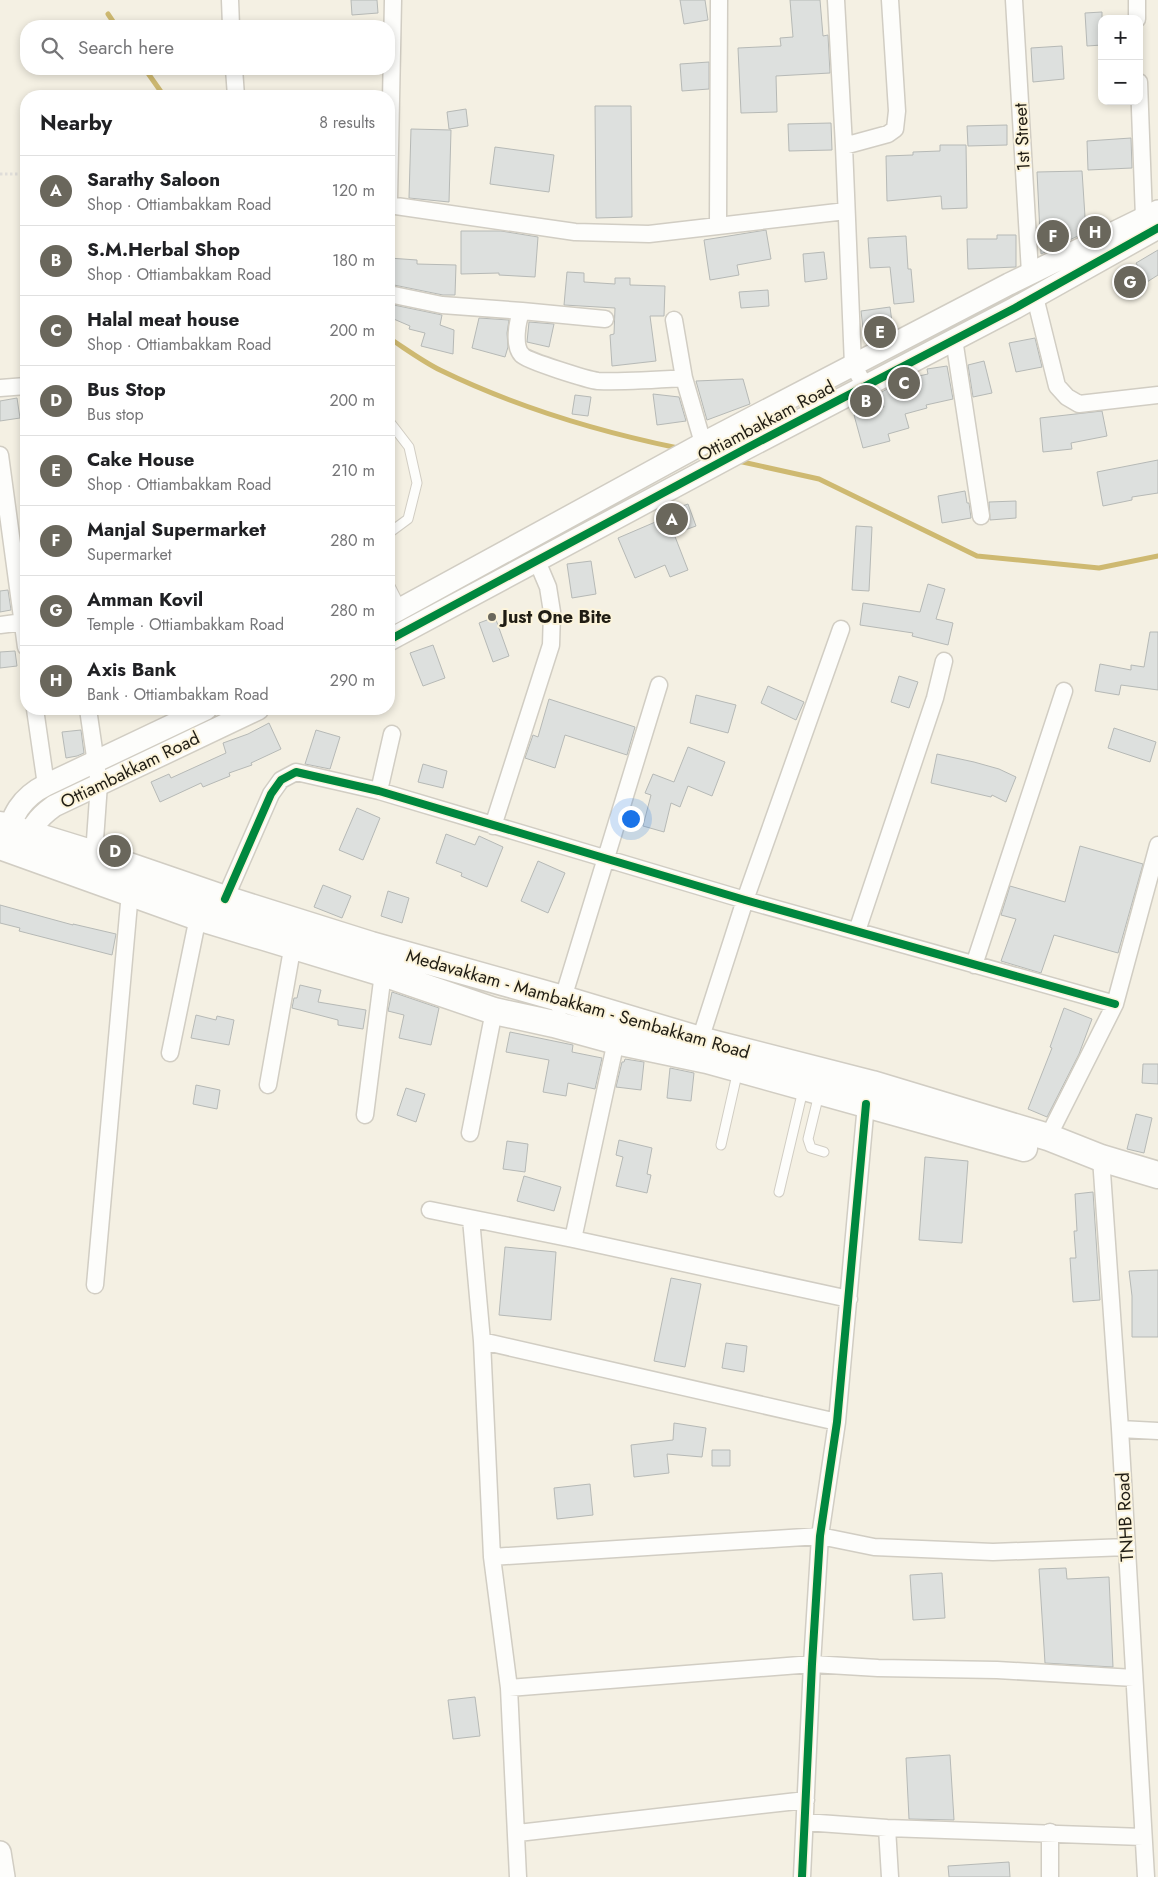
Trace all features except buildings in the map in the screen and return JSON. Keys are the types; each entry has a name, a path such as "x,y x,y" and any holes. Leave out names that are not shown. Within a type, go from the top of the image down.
{"main road":[{"name":"Medavakkam - Mambakkam - Sembakkam Road","path":"11,839 94,854 225,899 372,945 700,1040 872,1084 1048,1137 1101,1165 1158,1190"},
{"name":"Medavakkam - Mambakkam - Sembakkam Road","path":"11,839 130,892 198,917 293,944 494,1011 554,1024 616,1041 707,1060 866,1104 1101,1165 1158,1175"}],"street":[{"path":"230,0 231,20"},
{"path":"393,0 393,20"},
{"path":"718,224 719,0"},
{"path":"836,0 853,365 864,386"},
{"path":"844,146 888,134 894,129 897,111 890,0"},
{"name":"1st Street","path":"1014,0 1030,273"},
{"path":"1136,0 1137,15"},
{"path":"234,75 236,90"},
{"path":"391,75 391,90"},
{"path":"1141,105 1153,219"},
{"path":"395,206 575,232 649,234 718,224 846,211"},
{"name":"Ottiambakkam Road","path":"395,612 637,481 701,444 1030,273 1153,219"},
{"name":"Ottiambakkam Road","path":"395,637 745,449 1035,297 1153,219"},
{"path":"395,295 442,304 605,319"},
{"path":"1035,297 1057,386 1067,397 1079,404 1158,395"},
{"path":"522,311 519,317 517,348 522,356 596,380 635,381 684,378"},
{"path":"674,320 684,378 701,444"},
{"path":"954,339 982,516"},
{"path":"0,388 20,386"},
{"path":"0,455 20,600"},
{"path":"494,826 551,645 552,612 548,587 537,560"},
{"path":"0,625 20,622"},
{"path":"700,1040 745,900 841,629"},
{"path":"857,931 935,698 944,661"},
{"path":"554,1024 659,685"},
{"path":"974,965 1064,691"},
{"path":"36,715 46,785"},
{"path":"89,715 99,784 94,854"},
{"name":"Ottiambakkam Road","path":"11,839 18,808 27,796 46,785 194,715"},
{"name":"Ottiambakkam Road","path":"11,839 54,806 245,715"},
{"path":"379,790 392,734"},
{"path":"225,899 271,794 281,780 296,772 379,790 606,860 1115,1004"},
{"path":"1048,1137 1115,1004 1158,845"},
{"path":"95,1285 130,892"},
{"path":"170,1053 198,917"},
{"path":"268,1086 293,944"},
{"path":"366,1115 383,973"},
{"path":"470,1132 494,1011"},
{"path":"573,1239 616,1041"},
{"path":"802,1877 820,1536 836,1422 866,1104"},
{"name":"TNHB Road","path":"1101,1165 1120,1429 1146,1877"},
{"path":"430,1210 849,1299"},
{"path":"472,1220 482,1341 492,1557 509,1688 518,1833 518,1877"},
{"path":"482,1341 836,1422"},
{"path":"1120,1429 1158,1431"},
{"path":"492,1557 820,1536 874,1547 992,1552 1127,1547"},
{"path":"509,1688 812,1664 878,1668 996,1670 1134,1678"},
{"path":"518,1833 806,1800"},
{"path":"804,1822 887,1828 1050,1832 1143,1837"},
{"path":"887,1828 890,1877"},
{"path":"1050,1832 1050,1877"},
{"path":"0,1852 4,1877"}],"lane":[{"path":"395,429 409,447 417,483 408,519 395,529"},
{"path":"721,1145 738,1069"},
{"path":"812,1089 808,1138 811,1148 824,1152"},
{"path":"779,1192 812,1089"}],"path":[{"path":"0,174 20,174"}],"waterway":[{"path":"108,14 112,20"},
{"path":"149,75 160,90"},
{"path":"395,342 433,366 469,383 527,406 587,426 678,448"},
{"path":"699,453 717,457"},
{"path":"738,461 819,479 977,556 1099,568 1158,556"}],"cycle path":[{"path":"395,637 745,449 1015,308 1158,228"},
{"path":"225,899 271,794 281,780 296,772 379,791 745,900 1115,1004"},
{"path":"802,1877 820,1536 837,1422 866,1104"}],"place":[{"name":"Axis Bank","path":"1095,232"},
{"name":"Manjal Supermarket","path":"1053,236"},
{"name":"Amman Kovil","path":"1130,282"},
{"name":"Cake House","path":"880,332"},
{"name":"Halal meat house","path":"904,383"},
{"name":"S.M.Herbal Shop","path":"866,401"},
{"name":"Sarathy Saloon","path":"672,519"},
{"name":"Just One Bite","path":"492,617"},
{"name":"Bus Stop","path":"115,851"}]}
